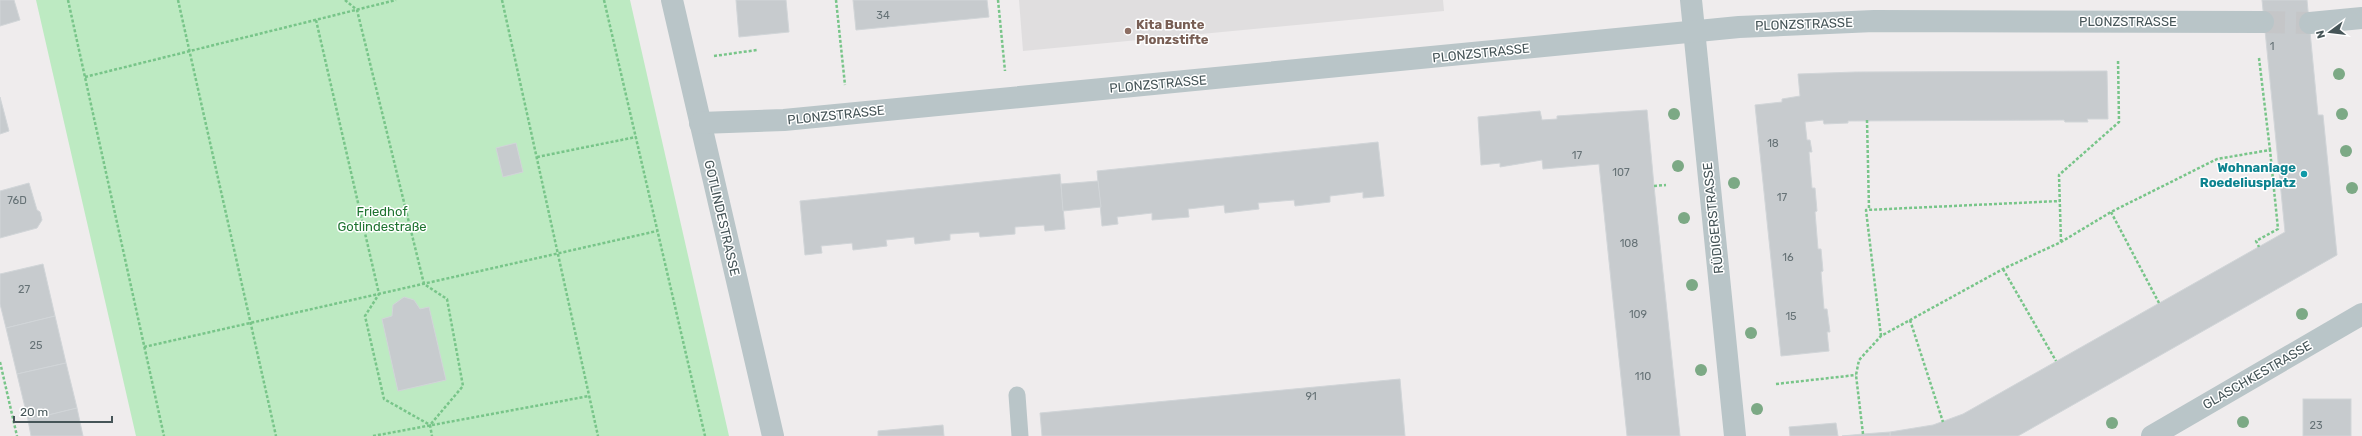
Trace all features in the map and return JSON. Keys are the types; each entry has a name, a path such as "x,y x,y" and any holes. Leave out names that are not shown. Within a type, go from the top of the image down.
{"street":[{"name":"GOTLINDESTRASSE","path":"672,0 773,436"},
{"name":"RÜDIGERSTRASSE","path":"1691,0 1735,436"},
{"path":"2310,23 2362,18"},
{"name":"PLONZSTRASSE","path":"700,123 784,120 1739,27 1874,21 2264,22"},
{"name":"GLASCHKESTRASSE","path":"2152,436 2362,314"}],"lane":[{"path":"1017,395 1020,436"}],"path":[{"path":"68,0 164,436"},
{"path":"178,0 276,436"},
{"path":"345,0 357,10 424,284 447,299 463,386 430,425"},
{"path":"85,76 396,0"},
{"path":"502,0 598,436"},
{"path":"604,0 705,436"},
{"path":"836,0 848,114"},
{"path":"998,0 1008,98"},
{"path":"316,20 379,294 365,316 384,399 430,425"},
{"path":"686,59 757,50"},
{"path":"2259,58 2278,229 2256,241 2259,247"},
{"path":"2061,242 2059,175 2119,122 2118,59"},
{"path":"1867,120 1869,210 1866,210 1881,336"},
{"path":"537,157 636,137"},
{"path":"1864,434 1856,375 1859,360 1881,336 2003,269 2061,242 2111,212 2217,159 2270,150"},
{"path":"1654,186 1666,185"},
{"path":"1869,210 2060,200"},
{"path":"2111,212 2159,303"},
{"path":"144,346 657,231"},
{"path":"2003,269 2056,361"},
{"path":"1910,320 1943,422"},
{"path":"0,362 17,436"},
{"path":"1776,384 1856,375"},
{"path":"372,436 589,396"},
{"path":"430,425 432,436"}],"shaded area":[{"name":"Kita Bunte Plonzstifte","path":"1019,0 1443,0 1444,11 1023,51"}],"green space":[{"name":"Friedhof Gotlindestraße","path":"36,0 630,0 729,436 136,436"}],"building":[{"path":"0,0 14,0 20,20 0,26"},
{"path":"736,0 786,0 789,32 739,37"},
{"path":"853,0 987,0 989,17 856,30"},
{"name":"Wohnanlage Roedeliusplatz","path":"2262,0 2307,0 2318,115 2323,115 2337,255 2018,436 1890,436 1890,432 1933,425 1963,414 2285,232"},
{"path":"2107,71 2108,119 2087,119 2088,122 2065,122 2064,120 1848,121 1848,123 1824,124 1823,120 1805,122 1807,140 1810,140 1812,152 1809,152 1812,188 1815,188 1818,249 1821,249 1823,271 1821,272 1824,309 1827,309 1830,332 1827,332 1829,351 1781,356 1755,105 1782,102 1782,99 1800,96 1798,74 1856,72"},
{"path":"0,97 9,131 0,134"},
{"path":"1647,110 1680,436 1627,436 1599,164 1543,169 1542,160 1500,167 1500,163 1481,165 1478,117 1540,111 1542,120 1557,119 1557,116"},
{"path":"1378,142 1384,196 1363,198 1363,192 1330,196 1330,202 1295,206 1294,200 1258,203 1259,209 1225,213 1224,205 1188,209 1189,217 1152,220 1152,213 1117,217 1118,224 1102,226 1097,171"},
{"path":"516,143 523,172 503,177 496,148"},
{"path":"1060,174 1065,229 1045,231 1044,225 1015,227 1015,234 980,237 979,232 950,234 950,240 915,244 914,237 886,240 887,246 853,250 852,243 821,246 822,253 805,255 800,201"},
{"path":"1098,181 1101,207 1063,211 1061,184"},
{"path":"29,183 37,210 40,212 42,220 37,228 0,238 0,191"},
{"path":"43,264 55,316 6,328 0,304 0,274"},
{"path":"404,297 414,300 420,309 429,307 446,380 398,391 382,319 392,316 393,305"},
{"path":"55,316 66,363 17,374 6,328"},
{"path":"66,363 77,408 28,420 17,374"},
{"path":"1400,379 1405,436 1042,436 1040,413"},
{"path":"2303,399 2351,399 2351,436 2303,436"},
{"path":"77,408 83,436 31,436 28,420"},
{"path":"1836,423 1838,436 1790,436 1789,427"},
{"path":"943,425 944,436 878,436 878,431"},
{"path":"1890,432 1890,436 1842,436 1863,434"}],"tunnel":[{"path":"2263,22 2310,23"}],"place":[{"name":"Kita Bunte Plonzstifte","path":"1128,31"},
{"name":"Wohnanlage Roedeliusplatz","path":"2304,174"}]}
